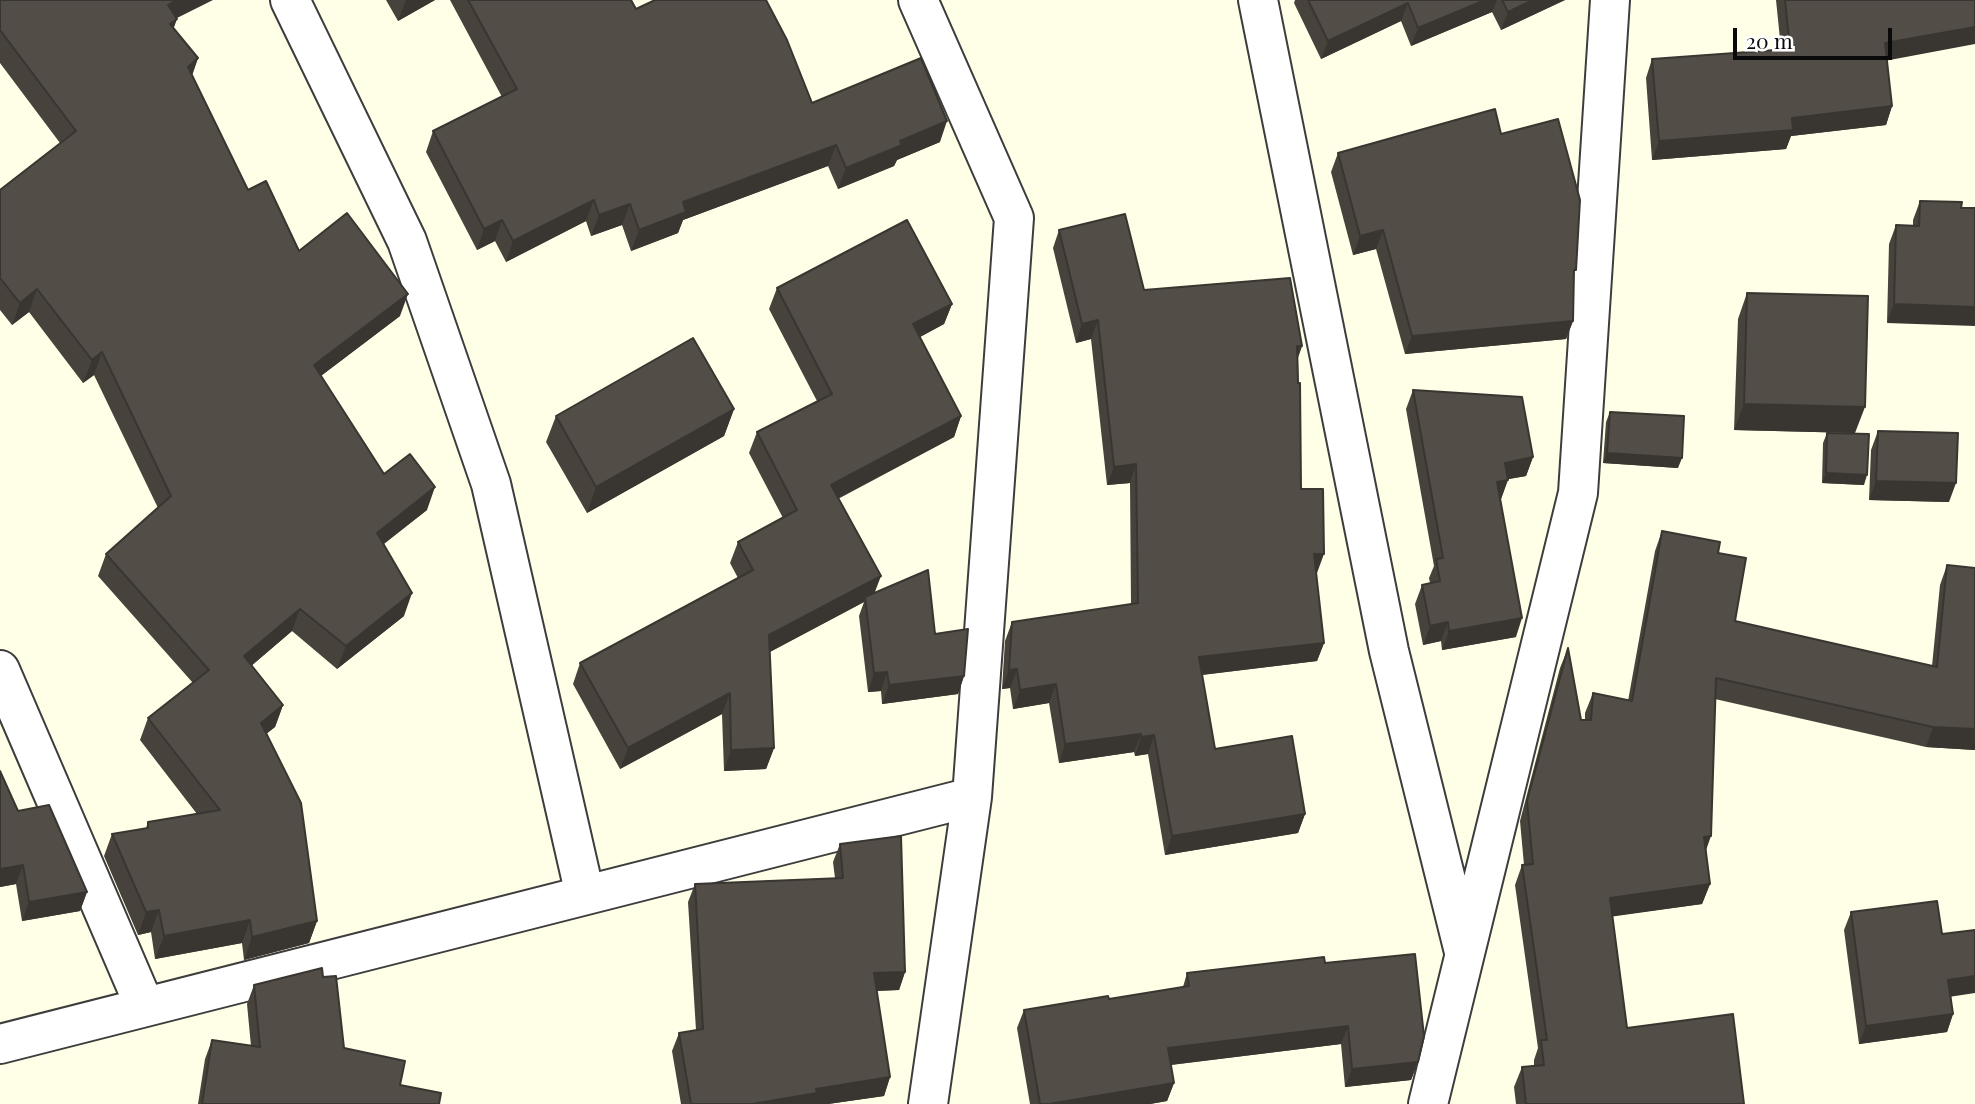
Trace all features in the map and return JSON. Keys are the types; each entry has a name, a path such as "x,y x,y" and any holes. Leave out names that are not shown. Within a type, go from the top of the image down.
{"street":[{"path":"290,0 407,241 491,484 585,895"},
{"path":"918,0 1014,218 972,797 928,1104"},
{"path":"1258,0 1389,651 1465,957"},
{"path":"1428,1104 1578,494 1610,0"},
{"path":"0,670 145,1007"},
{"path":"0,1044 972,797"}],"building":[{"path":"0,0 177,0 168,5 177,19 170,24 198,58 188,67 248,190 266,181 299,251 347,213 408,294 314,365 384,474 410,454 435,487 377,533 412,593 346,646 300,609 244,656 283,705 261,723 301,803 317,921 252,937 250,920 164,936 159,910 146,912 112,834 148,828 148,822 220,810 148,718 209,670 106,554 171,496 102,352 92,360 37,289 20,303 0,278 0,190 76,131 0,30"},
{"path":"468,0 631,0 636,9 655,0 766,0 787,40 812,103 921,58 947,121 900,141 902,145 846,168 836,145 683,202 686,212 639,230 630,204 599,215 594,200 513,241 502,220 484,229 433,131 517,89"},
{"path":"1308,0 1485,0 1418,28 1408,3 1328,41"},
{"path":"1502,0 1533,0 1508,12"},
{"path":"1785,0 1975,0 1975,27 1885,43 1892,106 1792,118 1793,130 1659,141 1652,59 1790,49"},
{"path":"1495,109 1501,134 1558,119 1580,200 1573,321 1412,336 1383,230 1360,236 1338,153"},
{"path":"1920,201 1962,202 1961,208 1975,208 1975,307 1894,304 1896,225 1919,226"},
{"path":"1125,214 1144,290 1290,278 1302,346 1297,346 1301,489 1323,489 1324,554 1314,554 1324,643 1199,657 1215,749 1292,736 1305,814 1172,836 1154,735 1141,737 1141,734 1065,744 1056,684 1020,690 1017,669 1009,670 1012,622 1138,603 1136,464 1114,467 1098,320 1082,324 1059,230"},
{"path":"907,220 952,304 913,324 961,416 831,485 881,576 769,635 774,748 731,750 730,693 628,748 580,663 753,570 738,542 797,510 757,432 832,394 777,288"},
{"path":"1747,293 1868,296 1865,407 1744,404"},
{"path":"693,338 734,409 596,487 556,416"},
{"path":"1413,390 1522,397 1533,457 1505,463 1508,480 1497,482 1522,618 1449,631 1448,622 1430,626 1422,585 1440,581 1436,559 1443,558"},
{"path":"1610,412 1684,416 1682,458 1607,453"},
{"path":"1878,431 1958,433 1956,483 1876,481"},
{"path":"1827,433 1869,434 1867,475 1826,473"},
{"path":"1662,531 1720,542 1718,553 1746,558 1735,621 1937,667 1947,565 1975,568 1975,729 1933,727 1716,678 1711,836 1704,837 1710,884 1610,898 1627,1028 1733,1014 1744,1104 1526,1104 1522,1067 1544,1065 1541,1040 1547,1040 1522,865 1533,864 1527,801 1568,648 1581,720 1591,720 1593,693 1632,701"},
{"path":"928,570 935,634 968,629 964,676 889,685 887,672 874,673 865,597"},
{"path":"0,771 18,811 49,805 87,892 29,902 23,865 0,869"},
{"path":"901,836 905,972 874,973 890,1077 816,1089 817,1093 752,1104 691,1104 679,1033 703,1029 695,884 843,878 840,844"},
{"path":"1937,901 1942,934 1975,930 1975,976 1948,980 1953,1014 1866,1026 1851,912"},
{"path":"1415,954 1424,1036 1418,1062 1352,1069 1348,1026 1168,1048 1174,1083 1040,1104 1024,1010 1189,986 1187,973 1324,957 1325,963"},
{"path":"322,968 323,977 336,976 344,1048 405,1061 400,1085 441,1093 439,1104 202,1104 212,1040 260,1047 254,985"}]}
